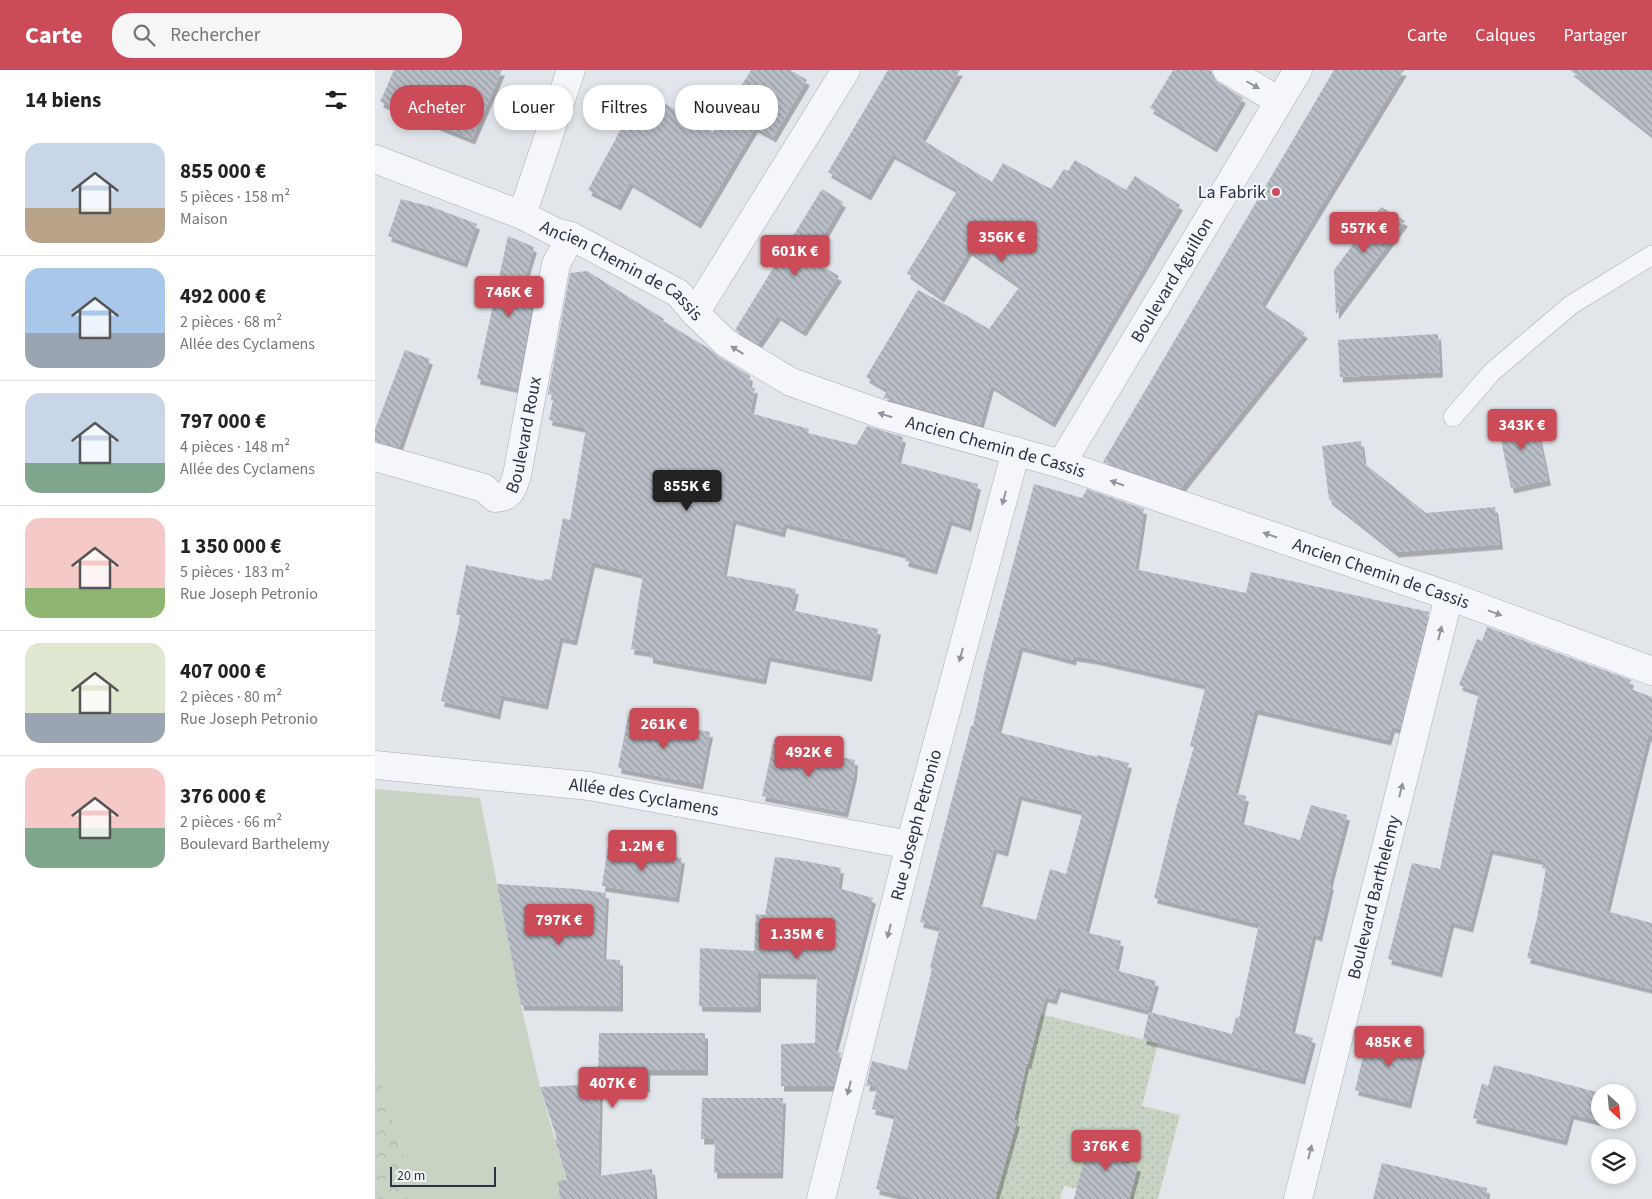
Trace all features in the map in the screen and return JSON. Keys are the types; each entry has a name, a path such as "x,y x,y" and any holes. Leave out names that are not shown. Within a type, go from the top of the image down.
{"street":[{"path":"522,215 571,70"},
{"path":"695,314 846,70"},
{"path":"1227,70 1279,100"},
{"name":"Boulevard Aguillon","path":"1061,464 1297,70"},
{"name":"Ancien Chemin de Cassis","path":"375,159 522,215 555,232 571,236 678,293 695,314 726,343 791,382 884,415 1061,464 1449,596 1652,671"},
{"name":"Boulevard Roux","path":"375,458 484,488 495,498 505,497 511,492 517,475 556,264 571,236"},
{"name":"Rue Joseph Petronio","path":"821,1199 910,845 1017,451"},
{"name":"Boulevard Barthelemy","path":"1298,1199 1449,596"},
{"name":"Allée des Cyclamens","path":"375,765 589,786 910,845"}],"lane":[{"path":"1453,417 1492,372 1571,305 1652,255"}],"green space":[{"path":"375,789 480,798 521,1005 540,1087 572,1199 417,1199 375,1066"},
{"path":"1040,1014 1158,1043 1142,1106 1180,1115 1158,1199 1129,1199 1138,1167 1077,1189 1064,1186 1060,1199 995,1199 1017,1121 1014,1120"},
{"path":"375,1065 417,1199 375,1199"}],"building":[{"path":"394,70 502,70 484,111 484,85 390,85 390,106 380,102"},
{"path":"751,70 790,70 807,80 778,129 778,85 742,85"},
{"path":"888,70 960,70 921,139 992,182 1003,163 1051,189 1064,169 1068,171 1075,160 1126,190 1135,176 1180,205 1052,422 991,385 980,425 883,398 888,390 866,377 918,290 989,329 1020,286 969,250 941,297 907,273 958,190 892,154 868,195 828,172"},
{"path":"1173,70 1211,70 1213,77 1219,83 1243,98 1214,147 1150,108"},
{"path":"1334,70 1404,70 1261,304 1305,333 1181,488 1103,462"},
{"path":"1570,70 1652,70 1652,135"},
{"path":"665,104 675,110 675,130 710,130 713,132 714,130 753,130 698,223 630,182 618,205 588,190 620,130 665,130"},
{"path":"450,130 476,130 472,139"},
{"path":"760,130 777,130 773,137"},
{"path":"822,189 843,202 810,259 839,276 803,331 778,315 758,344 735,330"},
{"path":"401,199 432,207 477,224 464,262 388,236"},
{"path":"1381,207 1405,221 1336,314 1334,270"},
{"path":"508,236 534,247 525,277 538,276 517,388 477,379"},
{"path":"587,271 750,376 748,387 755,388 750,413 809,429 808,433 856,445 867,426 903,437 897,462 978,484 968,526 949,520 934,569 905,561 907,554 784,523 782,532 733,519 723,575 796,589 791,610 878,629 869,676 768,656 763,679 650,658 650,652 631,649 643,574 592,562 574,640 560,637 545,704 501,695 497,714 441,701 461,615 456,615 466,565 543,581 544,579 551,580 563,518 570,520 586,428 549,420 554,395 548,394 570,273"},
{"path":"1438,334 1440,372 1340,377 1338,340"},
{"path":"405,350 430,359 399,447 375,442 375,429"},
{"path":"1534,413 1548,480 1511,488 1497,421"},
{"path":"1361,441 1364,463 1426,513 1495,507 1500,544 1396,552 1329,499 1322,446"},
{"path":"1034,484 1082,498 1087,489 1144,509 1135,569 1246,593 1251,572 1429,612 1400,729 1392,727 1388,740 1255,709 1234,793 1246,796 1240,823 1300,840 1311,805 1347,815 1329,884 1331,884 1319,936 1313,934 1291,1032 1313,1038 1302,1079 1143,1039 1149,1012 1232,1034 1236,1017 1239,1018 1259,924 1154,898 1176,809 1194,747 1190,746 1206,685 1094,659 1074,656 1073,660 1020,646 997,732 1129,763 1085,932 1121,941 1115,970 1156,981 1148,1010 1058,987 1054,999 1045,997 1028,1064 1026,1063 1014,1120 1017,1121 995,1199 916,1199 876,1189 895,1115 872,1109 878,1085 866,1086 872,1061 907,1070 932,969 930,968 940,927 920,922 971,726 973,726 985,670","holes":["1019,795 1083,811 1066,874 1050,869 1036,920 978,905 994,848 1005,851"]},
{"path":"1487,627 1631,680 1628,688 1652,697 1652,736 1648,736 1606,911 1652,923 1652,989 1527,958 1546,869 1542,868 1543,860 1490,849 1470,927 1451,922 1439,972 1388,959 1412,863 1440,869 1479,692 1459,685 1477,639 1482,641"},
{"path":"628,716 710,732 700,784 618,768"},
{"path":"773,744 855,760 854,774 845,812 762,796"},
{"path":"608,846 682,858 676,897 602,886"},
{"path":"775,857 841,868 838,888 873,898 834,1051 841,1053 833,1086 781,1086 781,1044 815,1043 817,974 758,973 758,1007 699,1006 700,948 754,951 756,914 765,915"},
{"path":"497,884 577,889 606,893 603,959 620,960 620,1006 521,1005"},
{"path":"1369,1032 1422,1045 1408,1103 1355,1090"},
{"path":"599,1033 705,1033 705,1070 647,1070 647,1087 600,1086 598,1176 652,1169 655,1199 560,1199 558,1181 567,1180 555,1139 557,1139 540,1087 598,1084"},
{"path":"1494,1065 1591,1091 1591,1119 1571,1114 1564,1140 1473,1118 1482,1083 1488,1086"},
{"path":"702,1098 783,1098 780,1173 714,1173 715,1139 701,1139"},
{"path":"1090,1137 1128,1147 1125,1163 1138,1166 1129,1199 1074,1199"},
{"path":"1382,1163 1487,1188 1486,1199 1373,1199"}],"place":[{"name":"La Fabrik","path":"1276,192"}]}
